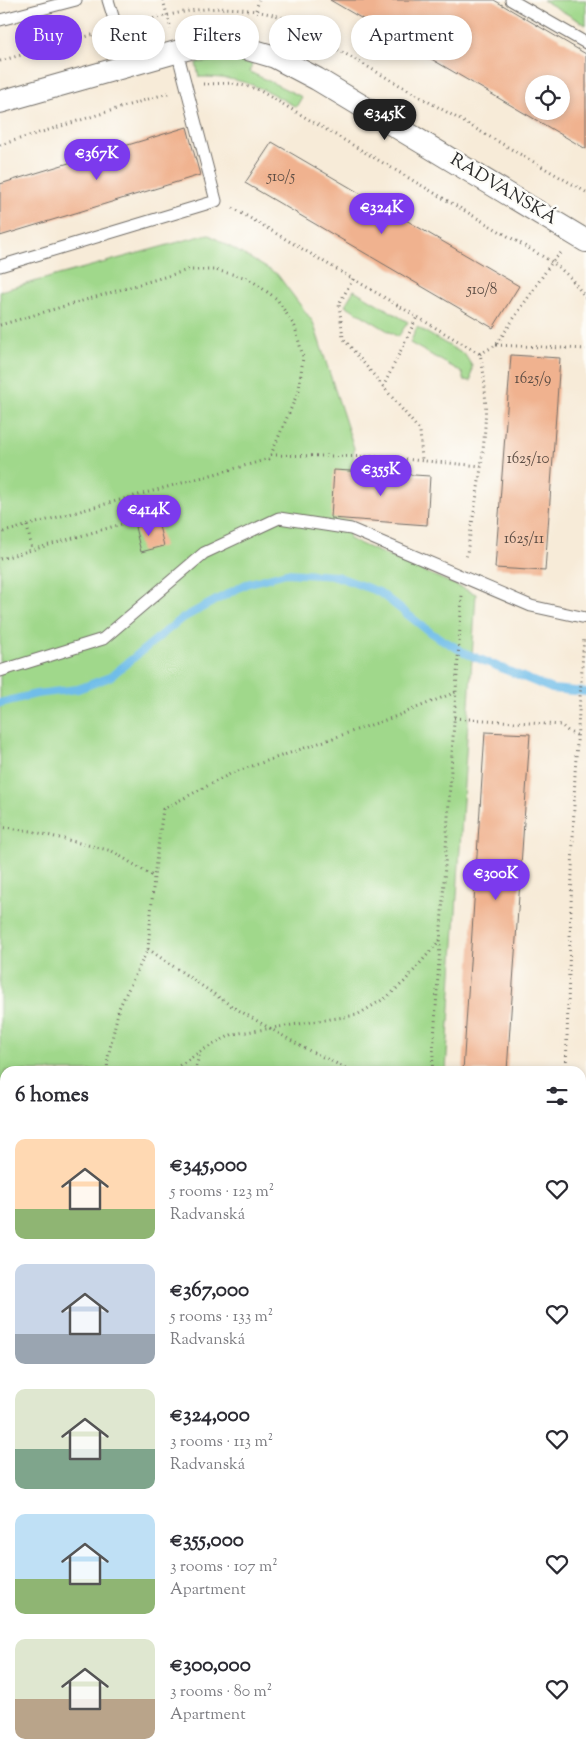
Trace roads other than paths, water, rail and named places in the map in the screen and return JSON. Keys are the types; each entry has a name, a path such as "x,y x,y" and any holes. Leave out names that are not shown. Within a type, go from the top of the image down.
{"street":[{"name":"RADVANSKÁ","path":"0,102 175,52"},
{"name":"RADVANSKÁ","path":"259,52 275,57 317,79 586,241"}],"lane":[{"path":"0,20 76,0"},
{"path":"108,0 128,65"},
{"path":"510,0 586,43"},
{"path":"0,266 216,201 180,60"},
{"path":"0,671 103,639 204,553 279,518 351,529 531,606 586,618"}],"waterway":[{"path":"0,703 36,694 78,689 110,677 181,619 246,584 286,573 336,576 379,592 431,633 465,653 552,689 586,692"}]}
